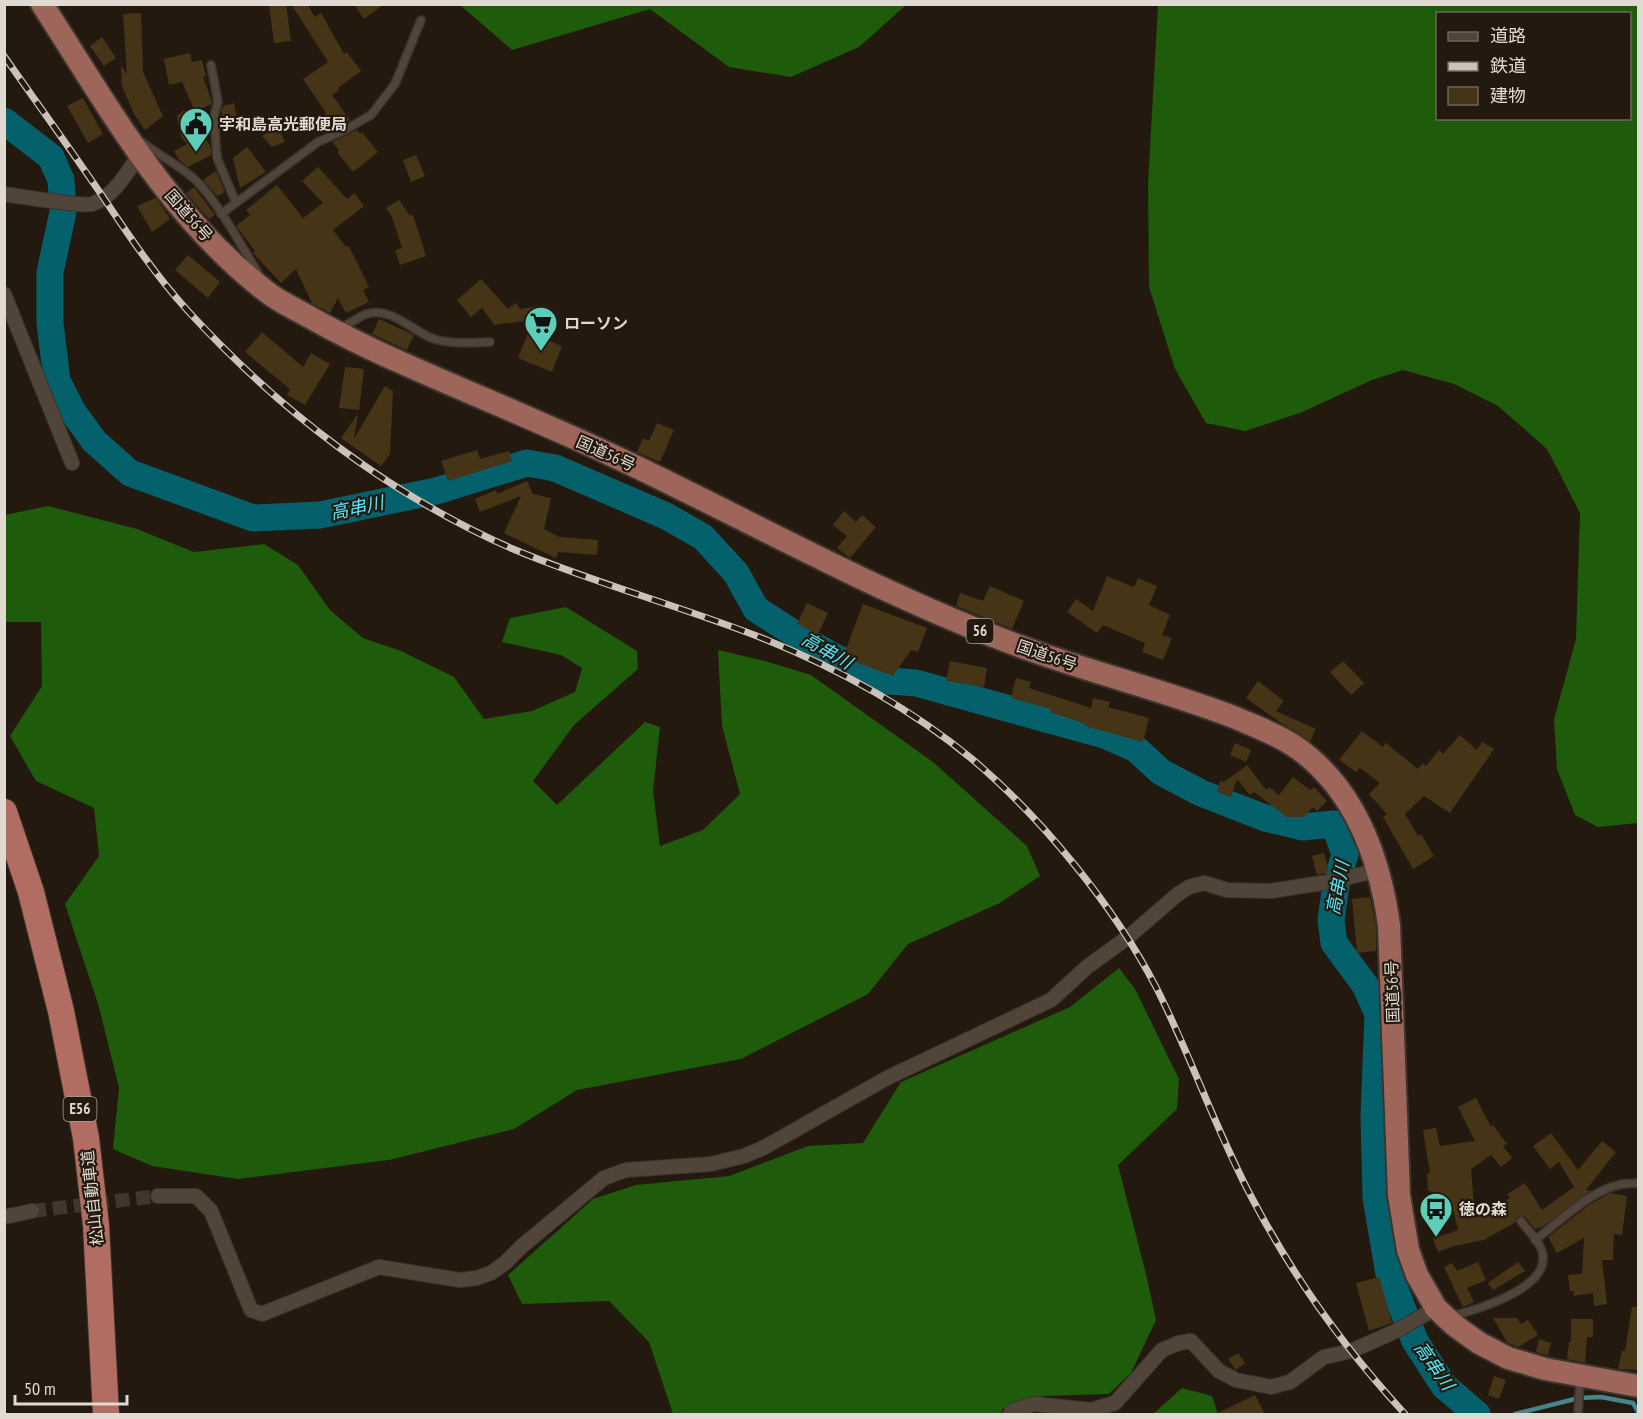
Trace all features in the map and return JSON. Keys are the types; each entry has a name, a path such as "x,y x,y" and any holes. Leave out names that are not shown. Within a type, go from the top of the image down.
{"highway":[{"name":"国道56号","path":"42,4 171,198 200,230 270,295 335,332 391,359 620,459 868,583 957,622 1033,651 1212,709 1268,731 1303,752 1347,800 1362,828 1384,889 1389,925 1399,1195 1408,1250 1433,1314 1508,1358 1579,1382 1638,1386"},
{"name":"松山自動車道","path":"4,812 31,892 61,1011 86,1138 96,1226 106,1414"}],"street":[{"path":"4,194 90,205 103,198 120,183 140,154"},
{"path":"4,294 72,464"},
{"path":"158,1196 196,1196 211,1211 251,1310 262,1314 379,1267 460,1280 477,1278 491,1273 505,1263 522,1246 604,1178 626,1170 711,1164 765,1148 887,1078 1051,1000 1087,967 1127,938 1189,887 1204,883 1227,890 1270,891 1329,882 1379,870"},
{"path":"4,1217 32,1211"},
{"path":"1010,1414 1014,1410 1034,1404 1091,1410 1114,1403 1162,1350 1191,1341 1219,1371 1236,1380 1271,1387 1290,1382 1324,1357 1351,1351 1433,1314"}],"lane":[{"path":"221,214 318,142 371,115 395,84 421,20"},
{"path":"211,65 218,102 214,116 217,158 236,203"},
{"path":"119,123 163,158 193,177 221,214 270,295"},
{"path":"335,332 365,315 378,312 391,316 434,339 462,343 490,342"},
{"path":"1536,1240 1604,1190 1618,1185 1638,1183"},
{"path":"1433,1314 1468,1312 1506,1298 1525,1287 1538,1274 1544,1258 1541,1248 1521,1221"},
{"path":"1578,1412 1579,1382"}],"green space":[{"path":"460,5 906,5 859,47 791,77 729,67 650,9 512,50"},
{"path":"1158,5 1638,5 1638,823 1598,827 1575,815 1557,769 1554,719 1576,639 1580,513 1547,449 1498,406 1454,384 1403,370 1372,380 1300,413 1245,431 1206,423 1175,369 1149,287 1148,184"},
{"path":"48,506 137,529 194,552 264,544 298,565 330,610 363,638 401,651 454,677 484,719 532,711 575,692 582,668 561,655 502,642 510,618 566,607 637,651 638,669 574,725 533,781 557,805 645,722 660,727 653,791 660,846 703,830 740,794 722,726 718,650 811,675 933,762 1027,846 1040,876 1000,903 908,944 868,994 741,1059 577,1090 514,1129 389,1160 238,1179 152,1166 113,1149 119,1088 99,1007 65,904 99,856 94,808 36,781 10,736 42,686 41,622 5,622 5,515"},
{"path":"1119,968 1135,989 1179,1079 1177,1109 1118,1165 1156,1320 1131,1373 1109,1394 1043,1396 1002,1409 1001,1414 673,1414 649,1342 609,1301 522,1304 508,1275 593,1199 636,1185 729,1176 808,1146 863,1143 901,1082 1070,1007"},
{"path":"1182,1388 1212,1396 1218,1414 1153,1414"}],"building":[{"path":"269,4 286,4 291,41 274,43"},
{"path":"291,4 307,4 315,17 321,13 344,54 347,52 361,71 332,95 350,120 326,132 317,120 326,113 303,79 328,62"},
{"path":"354,4 384,4 364,19"},
{"path":"141,13 143,72 163,116 145,130 134,114 122,86 121,66 127,74 123,14"},
{"path":"102,37 116,58 104,66 90,46"},
{"path":"190,53 192,62 202,60 206,76 203,77 212,102 195,111 182,82 169,85 164,59"},
{"path":"83,98 103,134 88,143 67,106"},
{"path":"234,103 237,119 226,129 221,111 223,106"},
{"path":"184,110 204,135 211,148 211,155 188,167 179,160 174,151 187,144 181,137 177,116"},
{"path":"278,126 285,142 272,147 262,136"},
{"path":"357,130 360,134 362,132 378,152 353,172 332,142"},
{"path":"247,147 266,172 240,188 233,158"},
{"path":"416,155 425,176 411,182 403,160"},
{"path":"318,167 347,199 354,193 364,206 333,230 346,247 349,246 369,287 363,290 369,302 346,313 338,298 330,313 312,303 296,269 281,283 253,253 255,251 236,226 250,215 246,210 277,185 303,218 323,203 302,181"},
{"path":"216,171 225,192 217,196 203,180"},
{"path":"194,187 215,215 209,219 186,193"},
{"path":"156,198 170,219 152,232 137,206"},
{"path":"399,200 410,216 413,215 426,256 400,265 395,250 402,248 392,217 386,208"},
{"path":"188,255 220,282 208,298 175,270"},
{"path":"481,279 508,309 516,303 520,309 546,305 524,321 494,325 482,308 471,317 457,300"},
{"path":"379,319 414,335 407,350 372,334"},
{"path":"262,332 303,367 311,353 330,364 305,405 287,395 290,389 245,352"},
{"path":"528,333 562,346 552,372 518,358"},
{"path":"345,367 364,369 359,410 339,408"},
{"path":"385,386 393,391 390,454 381,466 341,438 358,414 354,439"},
{"path":"657,423 674,430 660,462 637,452 643,438 649,441"},
{"path":"477,450 480,459 509,451 512,461 448,481 441,461"},
{"path":"527,481 533,494 551,498 544,529 559,537 598,540 597,555 558,552 556,558 504,533 521,496 480,512 475,499 496,490 497,494"},
{"path":"844,511 856,522 862,515 876,527 850,558 837,548 847,536 833,525"},
{"path":"1107,576 1134,587 1138,578 1157,586 1149,605 1170,615 1162,635 1172,638 1163,660 1142,652 1145,643 1103,625 1097,633 1067,612 1076,599 1093,611"},
{"path":"990,586 1024,601 1012,629 956,606 960,593 983,601"},
{"path":"807,603 828,613 818,634 797,624"},
{"path":"863,604 927,628 918,652 911,650 893,676 843,657"},
{"path":"950,661 987,668 984,687 946,681"},
{"path":"1343,661 1364,683 1351,695 1330,672"},
{"path":"1016,678 1031,682 1029,688 1091,708 1093,698 1110,702 1108,707 1149,718 1143,742 1085,726 1086,724 1050,712 1051,709 1011,698"},
{"path":"1258,681 1284,701 1276,711 1316,729 1310,741 1246,698"},
{"path":"1362,731 1383,747 1386,743 1418,769 1423,763 1426,766 1439,750 1443,754 1460,735 1477,750 1482,742 1494,749 1450,813 1424,796 1405,814 1418,836 1421,834 1434,856 1413,869 1383,817 1387,814 1369,794 1380,783 1360,768 1356,772 1339,760"},
{"path":"1235,743 1251,750 1246,762 1230,755"},
{"path":"1247,765 1266,790 1269,787 1279,795 1293,777 1310,790 1314,787 1327,801 1317,811 1313,807 1304,817 1287,817 1254,792 1250,795 1237,779 1231,797 1217,792 1220,781 1224,782"},
{"path":"1324,853 1329,872 1317,875 1312,856"},
{"path":"1370,897 1376,926 1376,951 1357,953 1352,899"},
{"path":"1476,1098 1491,1127 1493,1125 1507,1144 1503,1146 1512,1158 1501,1167 1491,1155 1471,1169 1475,1218 1510,1198 1507,1194 1525,1183 1542,1210 1574,1187 1559,1162 1550,1169 1533,1146 1551,1133 1578,1170 1602,1141 1616,1152 1586,1190 1591,1191 1542,1227 1535,1229 1525,1217 1520,1216 1516,1218 1516,1222 1484,1240 1438,1252 1433,1239 1458,1230 1453,1209 1433,1211 1431,1191 1428,1191 1427,1173 1430,1173 1423,1130 1436,1128 1440,1146 1475,1141 1458,1107"},
{"path":"1610,1193 1627,1196 1622,1235 1614,1234 1613,1260 1602,1260 1607,1304 1594,1306 1593,1293 1573,1296 1574,1291 1570,1291 1568,1275 1582,1274 1584,1238 1557,1253 1548,1237 1589,1205"},
{"path":"1478,1262 1486,1280 1467,1288 1474,1302 1463,1307 1444,1267 1452,1263 1457,1271"},
{"path":"1518,1262 1525,1271 1493,1290 1488,1283"},
{"path":"1379,1277 1392,1323 1369,1331 1356,1283"},
{"path":"1632,1307 1638,1307 1638,1370 1618,1369 1622,1351 1625,1351"},
{"path":"1493,1318 1517,1318 1521,1324 1528,1320 1538,1335 1518,1347 1507,1342"},
{"path":"1571,1319 1593,1319 1593,1337 1587,1337 1585,1363 1567,1359 1569,1342 1571,1342"},
{"path":"1539,1339 1551,1343 1548,1355 1536,1352"},
{"path":"1238,1353 1245,1363 1236,1370 1228,1359"},
{"path":"1494,1376 1506,1380 1499,1399 1488,1395"},
{"path":"1255,1395 1265,1414 1216,1414"}],"waterway":[{"name":"高串川","path":"4,121 51,157 61,180 63,212 50,272 50,323 57,381 73,412 94,441 130,473 253,518 320,515 436,491 527,463 555,468 666,516 703,537 736,573 756,609 806,641 877,680 916,683 1104,735 1136,749 1161,772 1201,793 1265,818 1303,827 1334,824 1345,854 1336,885 1331,920 1334,943 1365,985 1378,1014 1374,1116 1376,1198 1389,1274 1415,1341 1444,1386 1477,1414"},
{"name":"高串川","path":"1515,1414 1579,1398 1601,1397 1633,1403 1638,1412"}],"tunnel":[{"path":"32,1211 158,1196"}],"railway":[{"path":"4,56 133,241 176,298 260,382 338,447 423,503 513,549 575,573 700,615 818,662 924,723 998,782 1050,836 1074,865 1098,895 1139,956 1181,1040 1227,1147 1269,1229 1303,1285 1341,1338 1405,1414"}],"place":[{"name":"宇和島高光郵便局","path":"196,153"},
{"name":"ローソン","path":"541,352"},
{"name":"徳の森","path":"1436,1238"}]}
